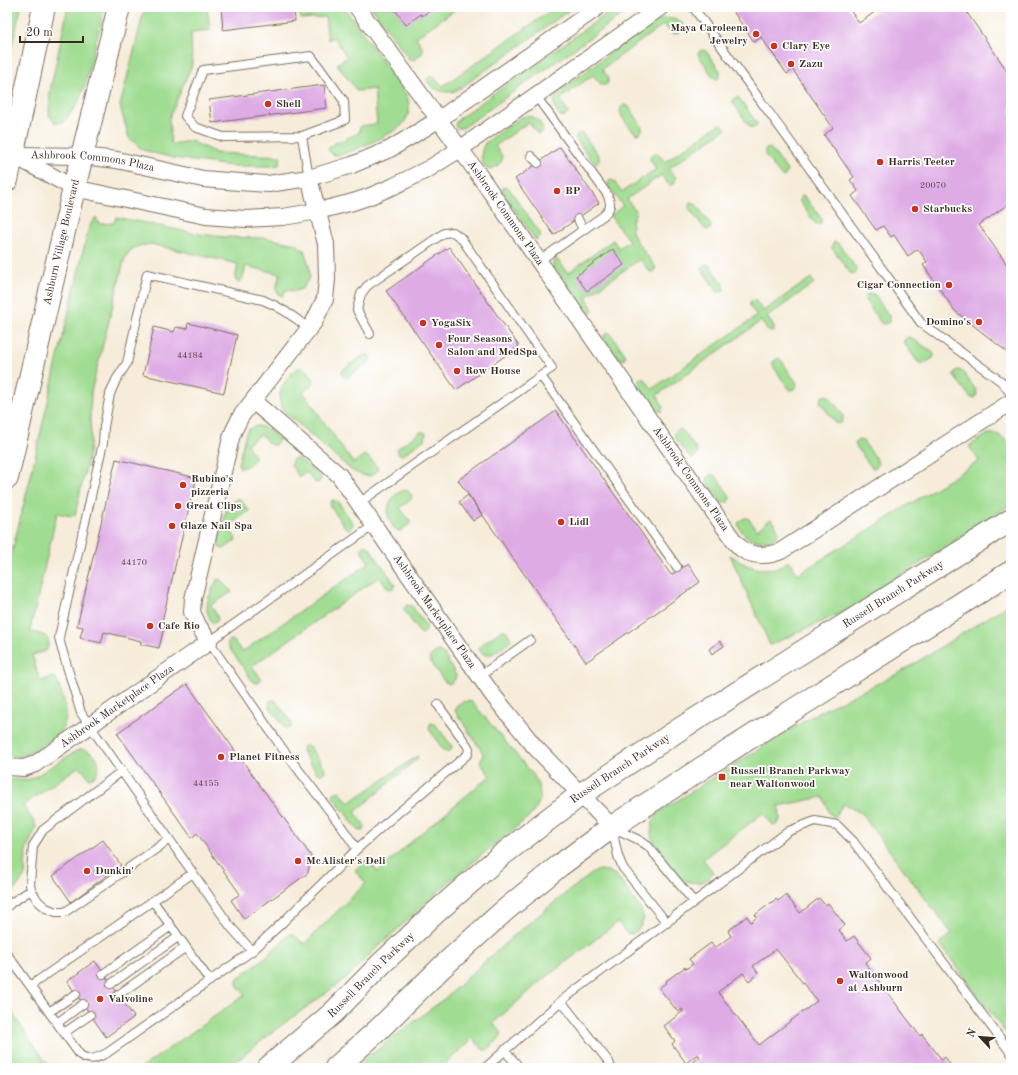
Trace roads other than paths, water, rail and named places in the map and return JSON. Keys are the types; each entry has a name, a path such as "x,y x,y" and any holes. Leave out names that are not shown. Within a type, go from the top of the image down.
{"main road":[{"path":"7,180 44,7"},
{"name":"Ashburn Village Boulevard","path":"7,478 74,188 120,7"},
{"name":"Russell Branch Parkway","path":"268,1068 333,1013 381,964 440,908 498,858 580,795 680,729 1011,520"},
{"path":"336,1068 378,1030 442,967 504,911 612,827 702,768 1011,572"}],"street":[{"name":"Ashbrook Commons Plaza","path":"357,7 460,149 734,541 743,550 757,555 774,554 781,551 1011,402"},
{"name":"Ashbrook Commons Plaza","path":"13,155 82,156 117,160 203,179 268,184 309,178 352,165 390,149 438,120 598,7"},
{"name":"Ashbrook Commons Plaza","path":"13,155 74,188 206,216 253,218 283,217 318,211 368,197 388,189 430,168 460,149 661,7"},
{"path":"209,642 192,612 193,598 229,445 234,430 253,401 310,329 325,300 327,279 326,244 309,178"},
{"name":"Ashbrook Marketplace Plaza","path":"253,401 339,475 492,694 535,747 612,827"},
{"name":"Ashbrook Marketplace Plaza","path":"7,767 24,768 35,764 209,642"}],"lane":[{"path":"693,7 921,323 1002,382 1011,394"},
{"path":"311,56 344,101 345,120 302,136 223,137 195,127 185,116 203,70 311,56"},
{"path":"536,96 596,178 610,200 608,212 539,261"},
{"path":"302,136 309,178"},
{"path":"530,156 538,163"},
{"path":"578,218 583,230"},
{"path":"359,504 552,368 461,238 453,232 444,233 367,286 361,294 357,310 370,334"},
{"path":"252,951 230,926 81,713 60,646 59,637 103,443 104,427 110,394 116,380 127,363 147,274 263,300 286,311 310,329"},
{"path":"541,376 677,567"},
{"path":"357,849 282,748 209,642 374,525"},
{"path":"480,676 530,640"},
{"path":"7,954 80,1055 85,1059 92,1059 107,1053 252,951 357,849 468,754 467,745 438,705"},
{"path":"122,771 42,830 33,846 30,877 31,890 38,901 46,908 56,912 65,912 156,849 169,838"},
{"path":"485,1068 561,1001 789,831 815,821 837,825 852,841 1011,1053"},
{"path":"612,827 648,846 694,902"},
{"path":"612,827 618,856 623,868 667,922"},
{"path":"30,986 193,873"},
{"path":"7,907 31,890"},
{"path":"153,901 210,981"},
{"path":"103,974 171,926"},
{"path":"111,984 178,936"},
{"path":"118,995 186,947"},
{"path":"49,1012 76,994"},
{"path":"561,1001 609,1062 610,1068"},
{"path":"57,1023 83,1004"},
{"path":"64,1033 90,1015"},
{"path":"504,1050 520,1068"}],"place":[{"name":"Maya Caroleena Jewelry","path":"756,34"},
{"name":"Clary Eye","path":"774,46"},
{"name":"Zazu","path":"791,64"},
{"name":"Shell","path":"268,104"},
{"name":"Harris Teeter","path":"880,162"},
{"name":"BP","path":"557,191"},
{"name":"Starbucks","path":"915,209"},
{"name":"Cigar Connection","path":"949,285"},
{"name":"Domino's","path":"979,322"},
{"name":"YogaSix","path":"423,323"},
{"name":"Four Seasons Salon and MedSpa","path":"439,345"},
{"name":"Row House","path":"457,371"},
{"name":"Rubino's pizzeria","path":"183,485"},
{"name":"Great Clips","path":"178,506"},
{"name":"Lidl","path":"561,522"},
{"name":"Glaze Nail Spa","path":"172,526"},
{"name":"Cafe Rio","path":"150,626"},
{"name":"Planet Fitness","path":"221,757"},
{"name":"Russell Branch Parkway near Waltonwood","path":"722,777"},
{"name":"McAlister's Deli","path":"298,861"},
{"name":"Dunkin'","path":"87,871"},
{"name":"Waltonwood at Ashburn","path":"840,981"},
{"name":"Valvoline","path":"100,999"}]}
